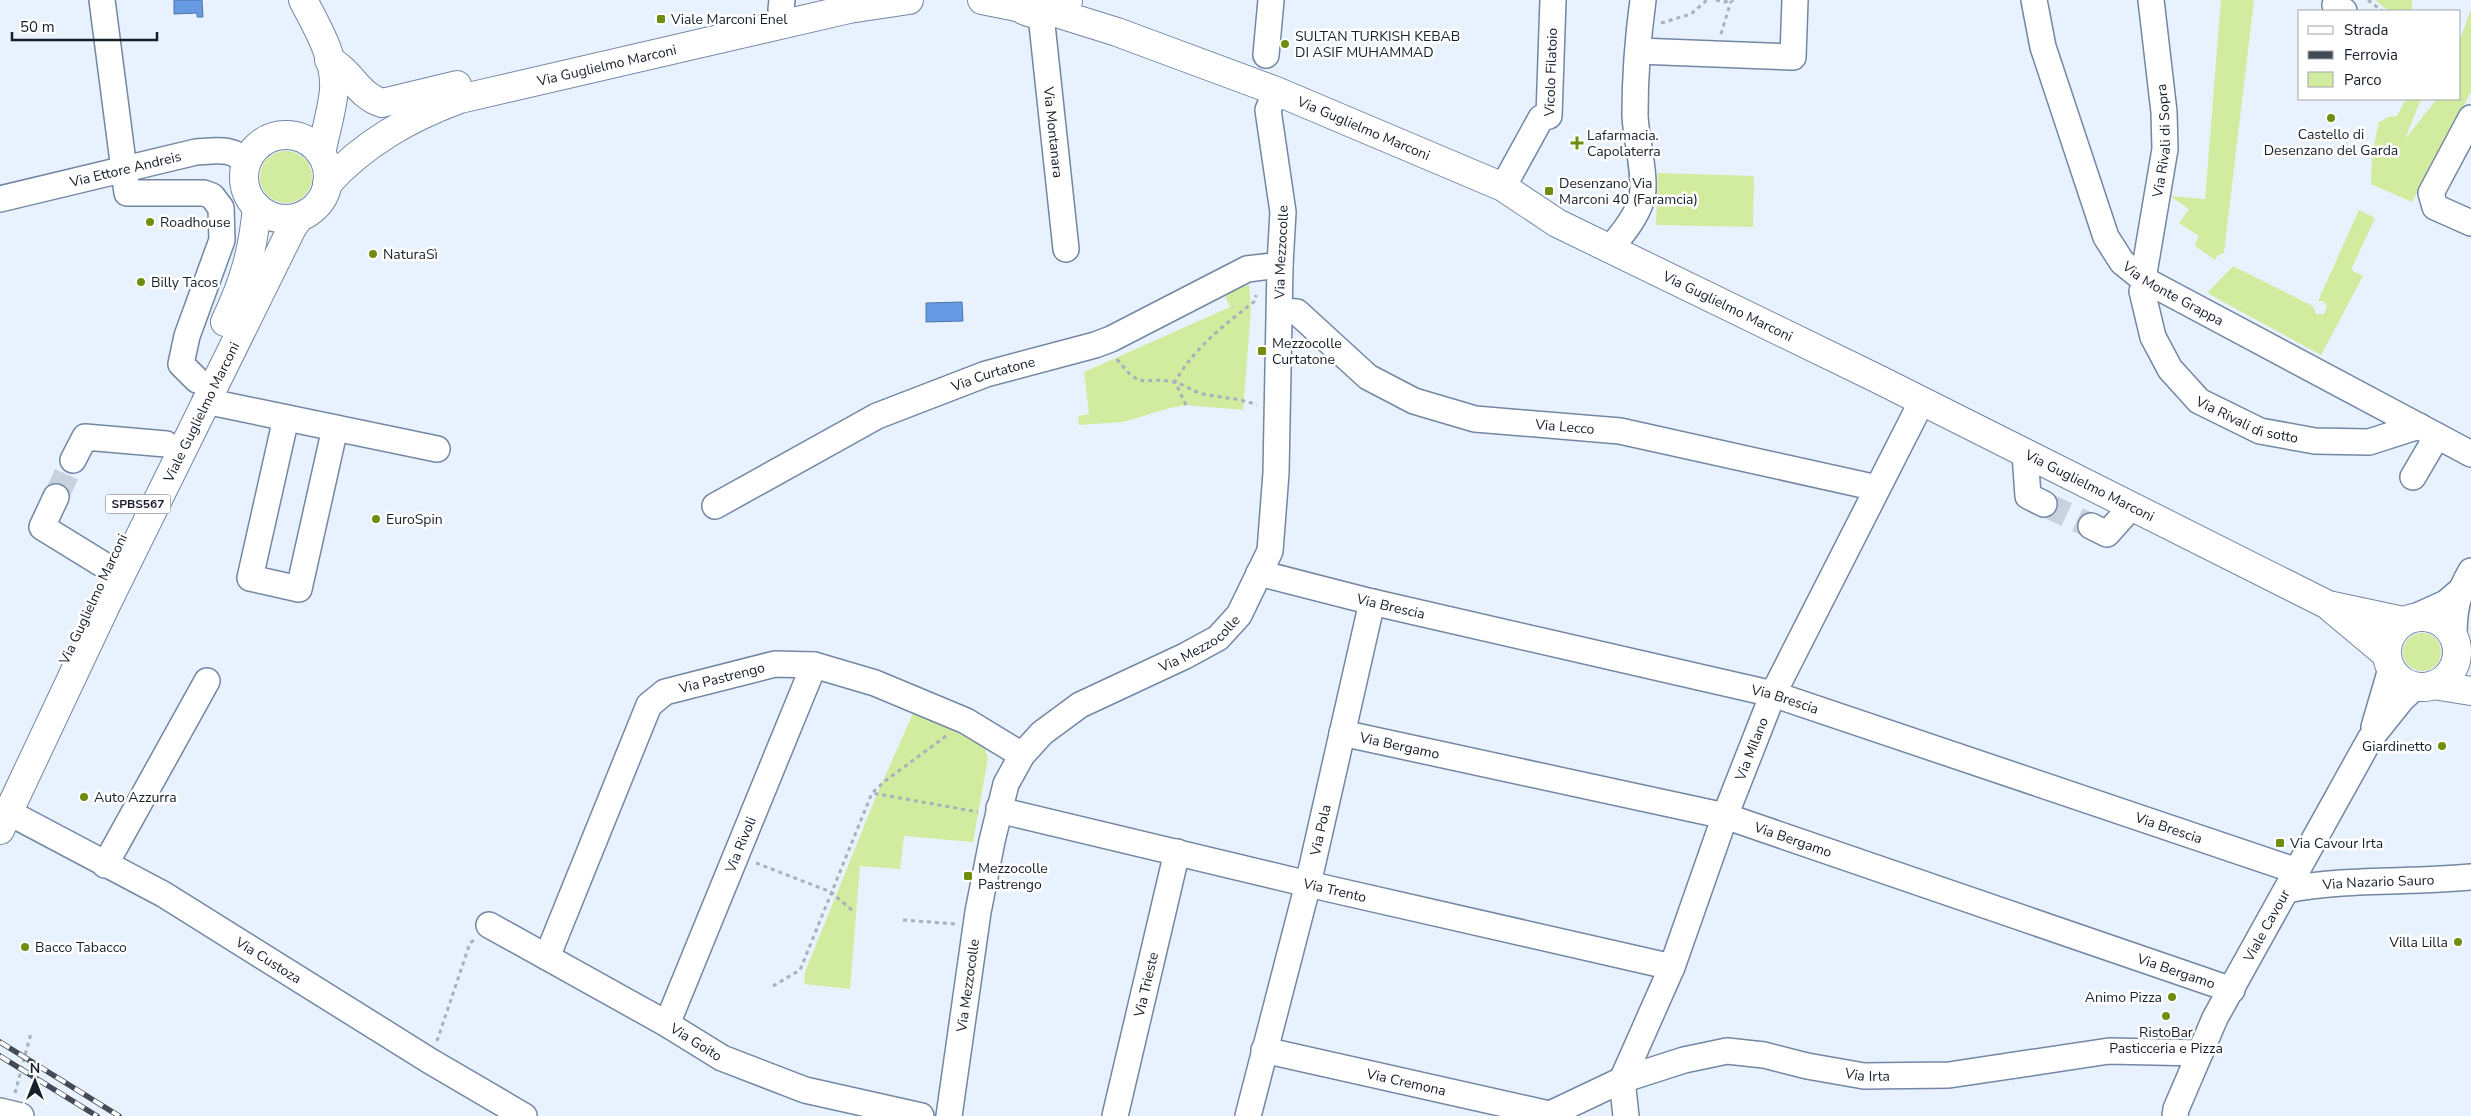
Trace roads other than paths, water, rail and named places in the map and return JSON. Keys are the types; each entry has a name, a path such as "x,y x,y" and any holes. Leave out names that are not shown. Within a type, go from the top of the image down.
{"main road":[{"path":"303,0 320,30 334,88 321,154"},
{"path":"288,135 308,122 318,95 318,80 303,0"},
{"name":"Via Guglielmo Marconi","path":"328,60 346,71 365,94 382,103 781,5 826,0"},
{"name":"Via Guglielmo Marconi","path":"307,213 316,205 323,195 327,184 346,163 374,140 407,122 460,99 849,9 909,0"},
{"name":"Via Guglielmo Marconi","path":"982,0 1038,7 1117,32 1276,91 1503,187 1557,223 1922,402 2328,605 2409,619"},
{"name":"Via Guglielmo Marconi","path":"1084,0 1086,6 1117,32"},
{"name":"Via Guglielmo Marconi","path":"321,154 439,89"},
{"path":"307,213 297,217 276,217 257,207 247,192 244,174 246,164 255,148 279,136 288,135 301,138 312,144 321,154 326,163 327,184"},
{"name":"Via Guglielmo Marconi","path":"3,812 108,567 166,444 201,390 241,288 253,244 257,207"},
{"name":"Viale Guglielmo Marconi","path":"3,812 106,603 201,390 260,293 292,228 299,218 307,213"},
{"name":"Via Guglielmo Marconi","path":"2328,605 2388,662"},
{"path":"2471,659 2448,628 2439,620 2427,616 2409,619 2390,635 2388,662 2402,681 2425,686 2471,691"},
{"path":"2425,686 2442,681 2454,666 2457,656 2454,637"}],"street":[{"path":"102,0 127,194 204,193 212,196 220,208 222,240 187,336 181,364 201,390 286,418 437,449"},
{"path":"1266,55 1271,0"},
{"name":"Vicolo Filatoio","path":"1503,187 1541,118 1549,116 1553,0"},
{"path":"1610,248 1628,227 1642,200 1641,164 1635,116 1638,41 1643,0"},
{"path":"1638,41 1721,54 1793,57 1794,0"},
{"name":"Via Monte Grappa","path":"2034,0 2043,47 2106,237 2122,262 2142,285 2471,454"},
{"name":"Via Rivali di Sopra","path":"2142,285 2165,149 2164,112 2151,0"},
{"name":"Via Montanara","path":"1038,7 1066,249"},
{"name":"Via Mezzocolle","path":"950,1116 992,811 1022,755 1042,733 1080,705 1185,656 1218,638 1238,615 1270,550 1276,473 1276,414 1283,212 1268,110 1276,91"},
{"path":"2471,118 2431,192 2435,207 2471,223"},
{"name":"Via Ettore Andreis","path":"0,199 124,171 196,152 234,153 241,156 246,164"},
{"name":"Via Curtatone","path":"715,506 878,416 986,374 1067,354 1112,339 1247,269 1280,265"},
{"name":"Via Rivali di sotto","path":"2142,285 2153,337 2170,369 2199,401 2260,431 2315,441 2369,442 2428,431"},
{"name":"Via Lecco","path":"1280,301 1297,312 1368,377 1414,401 1475,419 1620,431 1877,488"},
{"name":"Via Milano","path":"1622,1080 1672,967 1725,816 1773,694 1922,402"},
{"path":"286,418 250,578 299,588 335,428"},
{"path":"2413,477 2428,431"},
{"path":"74,460 85,436 166,444"},
{"path":"2025,454 2028,496 2044,504"},
{"path":"56,497 42,527 108,567"},
{"path":"2091,526 2107,534 2131,507"},
{"name":"Via Brescia","path":"1259,573 1372,602 1773,694 2292,880"},
{"path":"2409,619 2446,603 2465,581"},
{"path":"2454,637 2454,610 2465,581"},
{"name":"Via Pola","path":"1248,1116 1308,884 1372,602"},
{"name":"Viale Cavour","path":"2370,738 2388,662"},
{"name":"Via Pastrengo","path":"547,957 649,705 665,692 775,664 814,665 875,684 966,721 1022,755"},
{"name":"Via Rivoli","path":"667,1024 814,665"},
{"path":"105,865 207,681"},
{"name":"Viale Cavour","path":"2175,1116 2176,1109 2215,1018 2370,738 2402,699 2425,686"},
{"name":"Via Bergamo","path":"1342,733 1725,816 2232,990"},
{"name":"Via Trento","path":"992,811 1011,813 1308,884 1672,967"},
{"name":"Via Custoza","path":"3,812 163,894 430,1061 524,1116"},
{"name":"Via Trieste","path":"1114,1116 1177,852"},
{"name":"Via Nazario Sauro","path":"2292,880 2309,885 2430,881 2471,877"},
{"name":"Via Goito","path":"489,925 667,1024 722,1058 805,1090 921,1116"},
{"name":"Via Cremona","path":"1264,1050 1548,1115"},
{"name":"Via Irta","path":"1548,1115 1622,1080 1684,1060 1727,1051 1764,1055 1807,1066 1864,1076 1958,1074 2109,1052 2200,1053"},
{"path":"1622,1080 1626,1116"}],"water":[{"path":"174,0 202,0 203,17 197,17 197,13 174,14"},
{"path":"962,302 963,321 926,322 926,303"}],"tunnel":[{"path":"56,497 73,460"},
{"path":"2044,504 2091,526"}],"railway":[{"path":"0,1042 119,1116"},
{"path":"0,1056 97,1116"}],"place":[{"name":"Viale Marconi Enel","path":"661,19"},
{"name":"SULTAN TURKISH KEBAB DI ASIF MUHAMMAD","path":"1285,44"},
{"name":"Castello di Desenzano del Garda","path":"2331,118"},
{"name":"Lafarmacia. Capolaterra","path":"1577,143"},
{"name":"Desenzano Via Marconi 40 (Faramcia)","path":"1549,191"},
{"name":"Roadhouse","path":"150,222"},
{"name":"NaturaSì","path":"373,254"},
{"name":"Billy Tacos","path":"141,282"},
{"name":"Mezzocolle Curtatone","path":"1262,351"},
{"name":"EuroSpin","path":"376,519"},
{"name":"Giardinetto","path":"2442,746"},
{"name":"Auto Azzurra","path":"84,797"},
{"name":"Via Cavour Irta","path":"2280,843"},
{"name":"Mezzocolle Pastrengo","path":"968,876"},
{"name":"Villa Lilla","path":"2458,942"},
{"name":"Bacco Tabacco","path":"25,947"},
{"name":"Animo Pizza","path":"2172,997"},
{"name":"RistoBar Pasticceria e Pizza","path":"2166,1016"}]}
